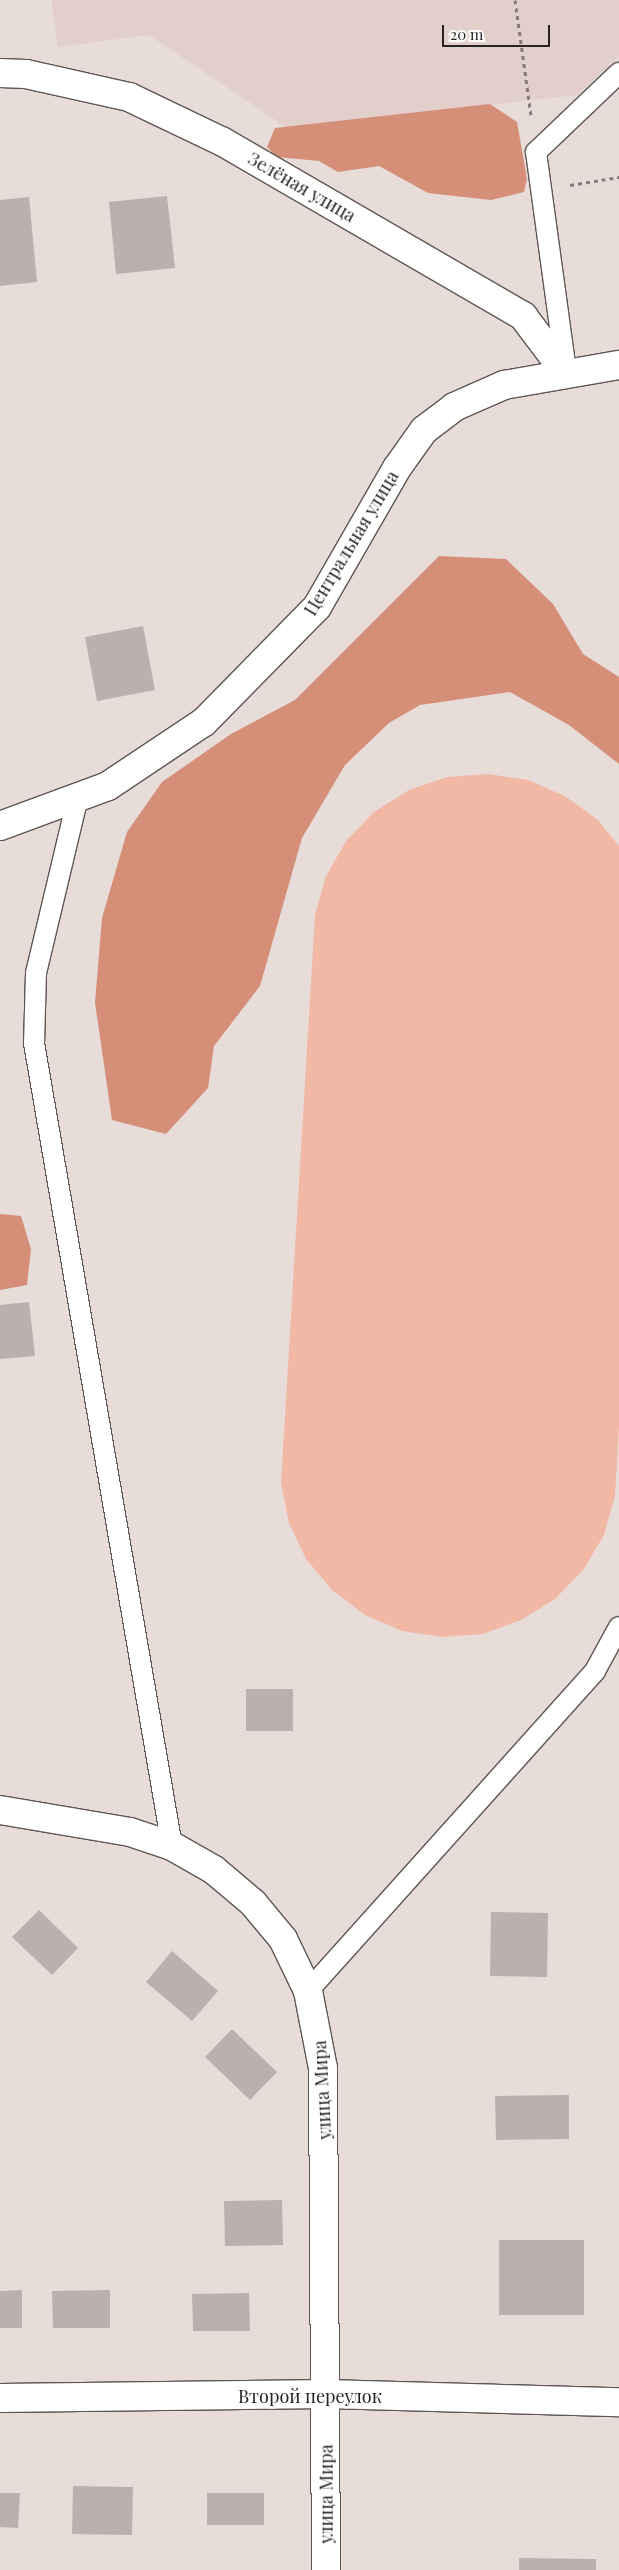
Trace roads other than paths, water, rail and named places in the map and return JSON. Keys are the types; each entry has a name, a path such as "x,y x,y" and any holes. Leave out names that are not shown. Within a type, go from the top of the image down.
{"street":[{"name":"Зелёная улица","path":"0,73 26,74 129,97 223,142 523,316 566,373"},
{"name":"Центральная улица","path":"0,826 77,801 161,754 204,722 263,666 317,607 397,468 424,430 454,407 504,385 619,364"},
{"name":"улица Мира","path":"0,1810 130,1832 172,1846 214,1870 253,1903 283,1939 308,1991 324,2068 326,2570"},
{"name":"Второй переулок","path":"0,2398 326,2394 619,2402"}],"lane":[{"path":"566,373 536,152 619,73"},
{"path":"77,801 36,972 34,1043 172,1846"},
{"path":"308,1991 595,1671 619,1627"}]}
